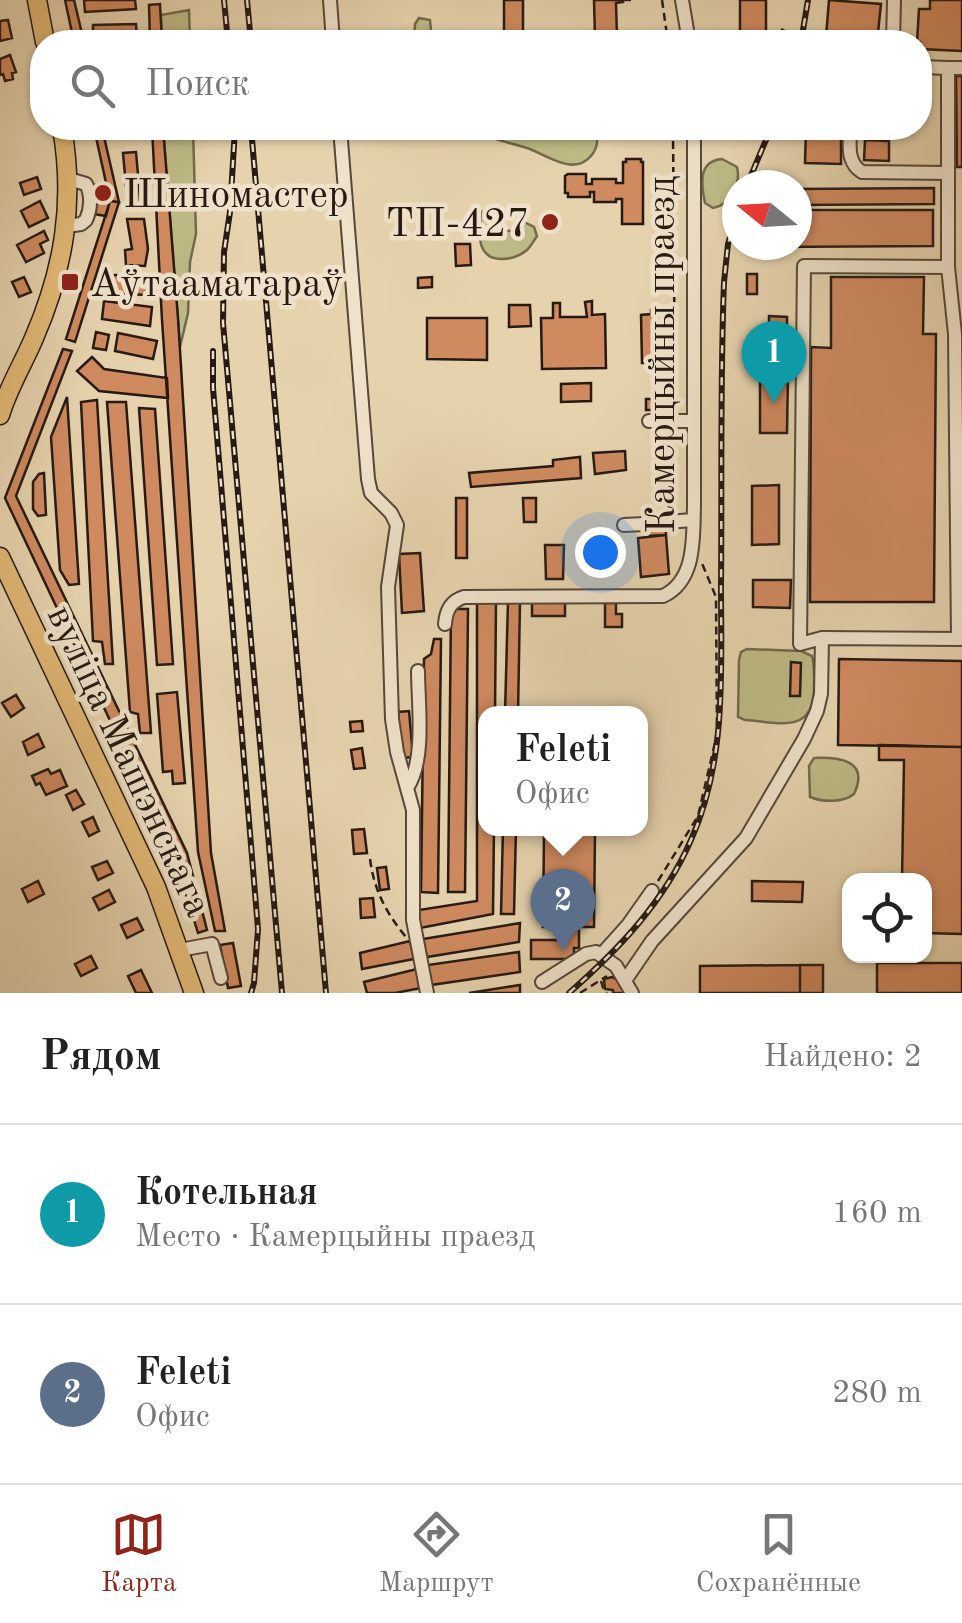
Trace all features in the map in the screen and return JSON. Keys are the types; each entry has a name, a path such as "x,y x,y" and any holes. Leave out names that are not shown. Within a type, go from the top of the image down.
{"main road":[{"path":"36,0 42,30"},
{"path":"0,416 56,279 66,226 68,180 63,140"},
{"name":"вуліца Машэнскага","path":"0,558 145,863 194,993"}],"street":[{"path":"330,0 333,30"},
{"path":"682,0 687,30"},
{"path":"893,30 894,0"},
{"path":"953,272 804,266 800,644 822,638 960,638 955,324 953,272 947,172 955,68"},
{"path":"341,140 369,487 397,525 388,587 392,707 397,752 414,822 414,920 427,993"},
{"name":"Камерцыйны праезд","path":"445,624 452,603 464,597 656,597 676,590 681,582 690,559 694,520 694,140"},
{"path":"850,140 852,164 862,172 947,172"},
{"path":"649,421 694,421"},
{"path":"666,522 694,520"},
{"path":"624,525 644,524"},
{"path":"626,979 652,942 738,849 762,813 818,711 822,638"},
{"path":"408,788 418,756 418,671"},
{"path":"602,954 652,891"},
{"path":"180,950 212,944 221,978"},
{"path":"542,982 586,954 596,952 613,963 632,993"}],"path":[{"path":"623,0 636,0"},
{"path":"662,0 666,30"},
{"path":"673,140 676,406"},
{"path":"652,891 698,816 717,734 716,597 692,544"},
{"path":"370,859 386,913 406,938"},
{"path":"580,993 610,974 626,979"},
{"path":"601,980 606,993"}],"shaded area":[{"path":"189,10 190,30 162,30 161,15"},
{"path":"419,18 430,20 431,30 415,30"},
{"path":"164,140 193,140 196,234 190,262 188,313 180,347"},
{"path":"500,140 597,140 590,157 575,165"},
{"path":"722,159 737,170 722,170 722,204 713,208 705,203 703,175 714,161"},
{"path":"488,208 498,213 502,230 511,231 524,222 534,227 537,236 527,250 503,259 485,253 480,226 481,213"},
{"path":"801,651 812,656 812,704 800,720 781,723 738,717 739,660 741,652"},
{"path":"814,758 833,758 855,767 858,783 854,794 832,801 810,797 809,766"}],"building":[{"path":"65,0 74,0 81,30 71,30"},
{"path":"84,0 135,0 136,9 85,12"},
{"path":"504,0 523,0 523,30 504,30"},
{"path":"594,0 623,0 616,3 617,30 595,30"},
{"path":"740,0 766,0 766,30 740,30"},
{"path":"829,0 881,4 878,30 827,30"},
{"path":"930,0 962,0 962,51 932,50 932,30 918,30 919,9 930,9"},
{"path":"160,4 161,30 150,30 149,5"},
{"path":"8,20 12,38 0,41 0,21"},
{"path":"136,24 136,30 93,30 93,25"},
{"path":"10,55 16,72 12,73 13,79 5,81 0,75 0,59"},
{"path":"956,76 962,76 962,167 957,167"},
{"path":"97,140 105,140 119,202 110,201"},
{"path":"153,140 164,140 211,853 225,931 215,931 198,852"},
{"path":"806,140 841,140 841,164 805,163"},
{"path":"865,140 889,141 889,161 864,160"},
{"path":"136,152 141,209 133,209 123,153"},
{"path":"626,159 643,162 643,224 622,224 622,199 594,202 594,192 590,192 590,197 568,197 565,193 568,174 586,174 586,184 592,184 592,179 616,179 616,183 623,183"},
{"path":"37,177 41,189 24,195 20,183"},
{"name":"Шиномастер","path":"96,185 107,186 110,201 106,216 94,214 98,201"},
{"path":"934,188 934,204 812,205 812,189"},
{"path":"40,201 48,218 29,227 21,211"},
{"path":"110,201 119,202 75,342 66,339"},
{"path":"812,210 933,210 933,246 812,247"},
{"name":"ТП-427","path":"544,215 556,216 555,228 544,228"},
{"path":"127,219 144,219 148,249 145,266 126,265 125,250 132,249"},
{"path":"44,231 48,240 40,244 44,253 26,262 17,245"},
{"path":"455,244 470,244 471,265 456,266"},
{"path":"747,274 757,274 757,294 747,294"},
{"path":"112,275 147,276 146,295 111,293"},
{"path":"24,277 31,292 19,297 12,282"},
{"path":"432,277 432,287 418,288 418,278"},
{"path":"831,277 924,277 923,334 936,334 934,602 810,602 811,347 831,348"},
{"path":"104,301 152,307 150,326 102,319"},
{"path":"592,301 592,315 605,314 606,368 542,369 541,318 553,318 553,303 560,303 560,317 587,317 585,302"},
{"path":"509,305 530,305 531,326 509,327"},
{"path":"651,310 664,310 665,368 642,363 641,315 651,314"},
{"path":"769,316 787,317 787,328 769,327"},
{"path":"427,318 487,318 487,360 427,359"},
{"path":"96,332 109,335 106,350 93,348"},
{"path":"118,333 157,341 153,359 115,351"},
{"path":"63,349 72,351 16,496 187,853 207,930 198,933 174,856 5,498"},
{"path":"92,357 104,369 167,378 168,398 99,391 77,371"},
{"path":"760,373 788,373 787,433 760,433"},
{"path":"591,383 591,401 561,402 561,384"},
{"path":"67,397 79,584 69,585 60,570 51,437"},
{"path":"646,399 661,399 661,410 646,410"},
{"path":"97,400 113,664 105,664 102,642 93,641 81,402"},
{"path":"107,402 126,402 151,733 140,733 138,714 130,712"},
{"path":"139,408 155,409 173,664 157,665"},
{"path":"625,451 626,470 595,474 593,453"},
{"path":"580,457 581,478 471,487 469,473 553,466 553,460"},
{"path":"44,473 46,515 38,516 33,509 33,482"},
{"path":"779,485 779,544 752,545 752,486"},
{"path":"456,498 467,498 467,558 456,558"},
{"path":"523,498 536,498 536,522 524,522"},
{"path":"665,517 666,535 645,536 644,519"},
{"path":"666,535 669,574 641,577 638,538"},
{"path":"545,545 564,545 563,579 546,579"},
{"path":"420,553 424,611 402,613 399,554"},
{"path":"753,580 791,580 790,608 753,607"},
{"path":"477,599 496,600 495,706 478,706 478,836 494,836 493,914 420,928 419,910 477,901"},
{"path":"532,600 565,600 565,616 532,616"},
{"path":"508,601 520,602 518,706 505,706"},
{"path":"605,603 616,603 616,614 622,614 622,627 605,627"},
{"path":"451,609 468,609 465,892 448,892"},
{"path":"434,639 441,639 438,893 421,892 424,659 431,654"},
{"path":"839,659 962,661 962,747 838,745"},
{"path":"791,662 801,663 800,696 790,696"},
{"path":"177,692 185,783 173,784 172,771 163,772 157,694"},
{"path":"16,695 24,708 11,717 2,703"},
{"path":"409,711 413,757 402,758 398,712"},
{"path":"362,721 363,731 351,732 350,722"},
{"path":"38,734 44,747 28,755 23,742"},
{"path":"879,745 962,747 962,934 932,933 932,873 902,873 904,760 879,760"},
{"path":"362,748 365,768 354,769 351,750"},
{"path":"48,769 51,774 60,770 67,786 46,795 32,776"},
{"path":"76,790 84,804 73,810 66,795"},
{"path":"93,817 99,831 89,836 82,822"},
{"path":"364,829 367,853 354,854 352,830"},
{"path":"503,836 516,836 514,914 501,914"},
{"path":"544,836 595,836 594,927 543,927"},
{"path":"107,861 113,873 98,880 92,867"},
{"path":"386,867 389,889 380,890 377,868"},
{"path":"38,881 44,894 28,902 22,889"},
{"path":"752,881 803,882 802,902 752,901"},
{"path":"109,890 115,902 99,910 93,898"},
{"path":"373,898 375,917 361,918 360,899"},
{"path":"137,918 143,930 127,938 121,925"},
{"path":"520,923 519,942 427,957 423,939"},
{"path":"567,927 579,927 579,948 574,948 574,959 531,959 531,940 567,940"},
{"path":"410,941 414,959 362,969 360,953"},
{"path":"233,943 241,986 228,988 220,945"},
{"path":"519,952 520,972 431,985 428,965"},
{"path":"91,956 97,968 81,976 75,964"},
{"path":"877,963 962,963 962,993 877,993"},
{"path":"800,965 800,993 700,993 700,966"},
{"path":"800,965 823,965 823,993 800,993"},
{"path":"417,969 421,988 367,993 364,982"},
{"path":"141,970 152,993 136,993 128,976"},
{"path":"612,977 624,982 624,993 605,989 604,979"},
{"path":"520,985 520,993 469,993"}],"railway":[{"path":"224,0 227,30"},
{"path":"247,0 250,30"},
{"path":"803,30 808,0"},
{"path":"234,140 224,252 223,323 282,993"},
{"path":"252,140 326,993"},
{"path":"753,170 766,140"},
{"path":"569,993 622,942 668,884 691,840 711,779 721,683 726,260"},
{"path":"213,351 258,929 251,993"}],"place":[{"name":"Шиномастер","path":"103,193"},
{"name":"ТП-427","path":"550,222"},
{"name":"Аўтааматараў","path":"70,282"},
{"name":"Котельная","path":"774,403"},
{"name":"Feleti","path":"563,951"}]}
